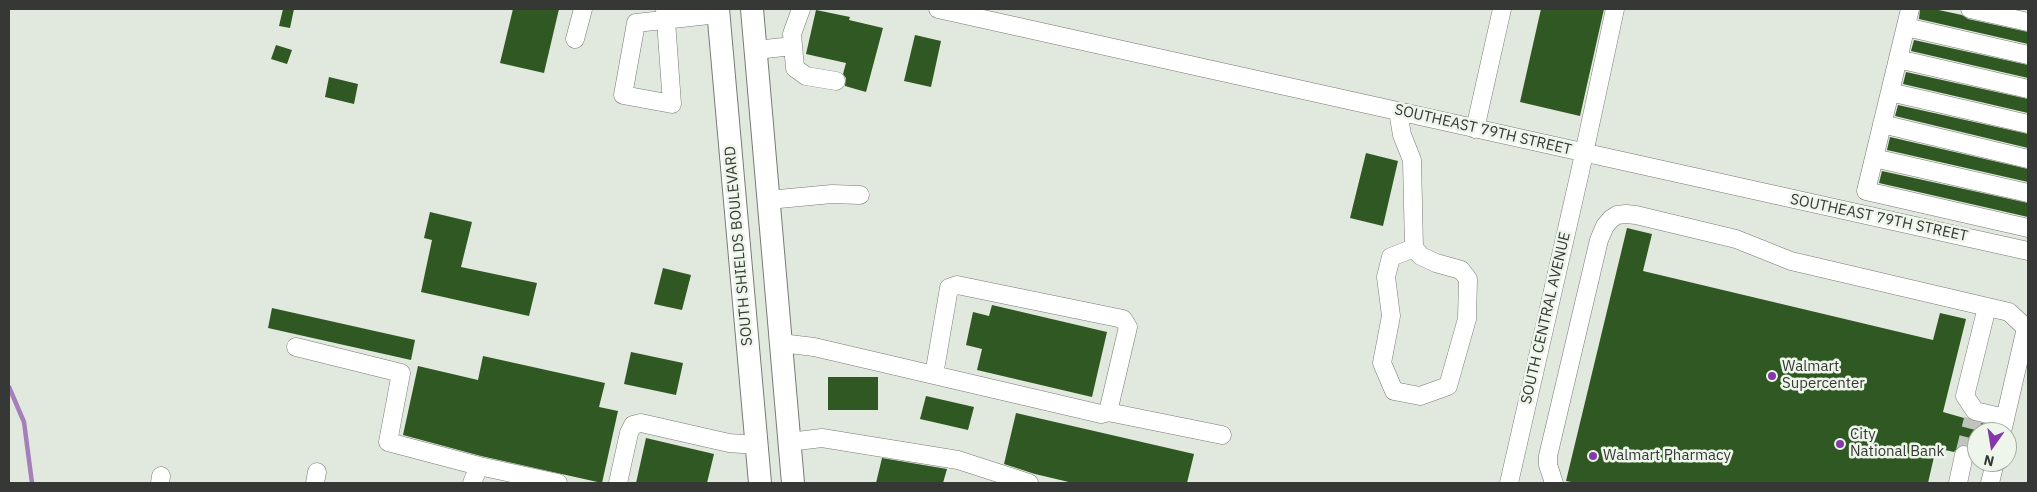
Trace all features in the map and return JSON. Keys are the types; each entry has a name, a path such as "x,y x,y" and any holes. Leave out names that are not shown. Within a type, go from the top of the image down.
{"main road":[{"path":"752,9 789,442 789,483"},
{"name":"SOUTH SHIELDS BOULEVARD","path":"718,12 760,483"}],"street":[{"path":"575,38 583,9"},
{"path":"801,9 792,34 794,68 806,76 836,81"},
{"name":"SOUTHEAST 79TH STREET","path":"938,9 2028,251"},
{"path":"1475,129 1502,9"},
{"name":"SOUTH CENTRAL AVENUE","path":"1509,483 1584,153 1614,9"},
{"path":"1910,9 1866,191 2028,228"},
{"path":"1970,9 2028,22"},
{"path":"665,15 672,104 623,95 636,23 665,15 718,12"},
{"path":"1906,27 2028,55"},
{"path":"756,50 792,46"},
{"path":"1898,59 2028,89"},
{"path":"1890,92 2028,124"},
{"path":"1398,111 1402,135 1412,160 1414,248 1421,256 1436,263 1461,270 1468,279 1468,319 1448,386 1420,396 1394,391 1382,363 1391,316 1386,276 1391,257 1414,248"},
{"path":"1882,124 2028,158"},
{"path":"1874,158 2028,193"},
{"path":"768,200 832,194 860,195"},
{"path":"1554,483 1548,465 1548,456 1599,240 1605,226 1617,215 1636,215 1736,239 1791,261 2009,312 2027,328 2004,422"},
{"path":"934,375 949,288 957,285 1123,319 1128,327 1108,412"},
{"path":"1987,307 1965,396 1974,415 1994,422"},
{"path":"781,343 814,347 1101,414 1108,412 1222,435"},
{"path":"296,347 401,373 388,442 479,466 558,483"},
{"path":"618,483 629,433 633,426 641,423 729,443 756,445"},
{"path":"789,442 822,438 958,460 1029,483"},
{"path":"1958,483 1964,455"},
{"path":"472,483 479,466"}],"building":[{"path":"283,9 294,9 290,28 279,26"},
{"path":"513,9 559,9 544,73 500,63"},
{"path":"1541,9 1604,9 1580,116 1520,102"},
{"path":"1920,9 1934,9 1962,15 1968,19 2028,32 2028,44 1919,19"},
{"path":"816,10 850,17 849,20 883,28 866,92 845,86 846,78 843,74 846,63 806,54"},
{"path":"915,35 941,41 931,87 904,81"},
{"path":"1914,40 2028,65 2028,78 1911,51"},
{"path":"276,45 292,50 287,64 271,59"},
{"path":"1906,72 2028,99 2028,113 1903,84"},
{"path":"329,77 358,84 354,104 325,97"},
{"path":"1898,105 2028,134 2028,148 1895,116"},
{"path":"1890,137 2028,169 2028,182 1887,150"},
{"path":"1366,153 1398,161 1383,226 1350,218"},
{"path":"1882,171 2028,203 2028,217 1879,183"},
{"path":"430,212 472,222 461,267 537,283 529,316 421,292 432,240 424,238"},
{"name":"Walmart Supercenter","path":"1627,228 1652,234 1643,271 1933,340 1940,313 1966,319 1943,412 1978,422 1967,422 1967,445 1960,445 1954,452 1936,448 1928,483 1577,483 1566,481"},
{"path":"663,268 691,275 682,310 654,304"},
{"path":"992,305 1107,332 1092,397 977,370 982,349 966,345 973,312 989,316"},
{"path":"272,308 415,340 411,360 268,328"},
{"path":"631,352 683,363 676,395 624,384"},
{"path":"483,356 605,383 599,407 618,411 602,483 481,456 403,435 418,366 478,380"},
{"path":"828,377 878,377 878,410 828,410"},
{"path":"926,396 974,407 968,430 920,419"},
{"path":"1016,413 1194,454 1187,483 1073,483 1004,464"},
{"path":"646,438 714,454 707,483 636,483"},
{"path":"882,458 947,469 943,483 876,483"}],"waterway":[{"path":"9,387 24,422 32,483"}],"tunnel":[{"path":"1964,455 1973,419"}],"place":[{"name":"Walmart Supercenter","path":"1772,376"},
{"name":"City National Bank","path":"1840,444"},
{"name":"Walmart Pharmacy","path":"1593,456"}]}
